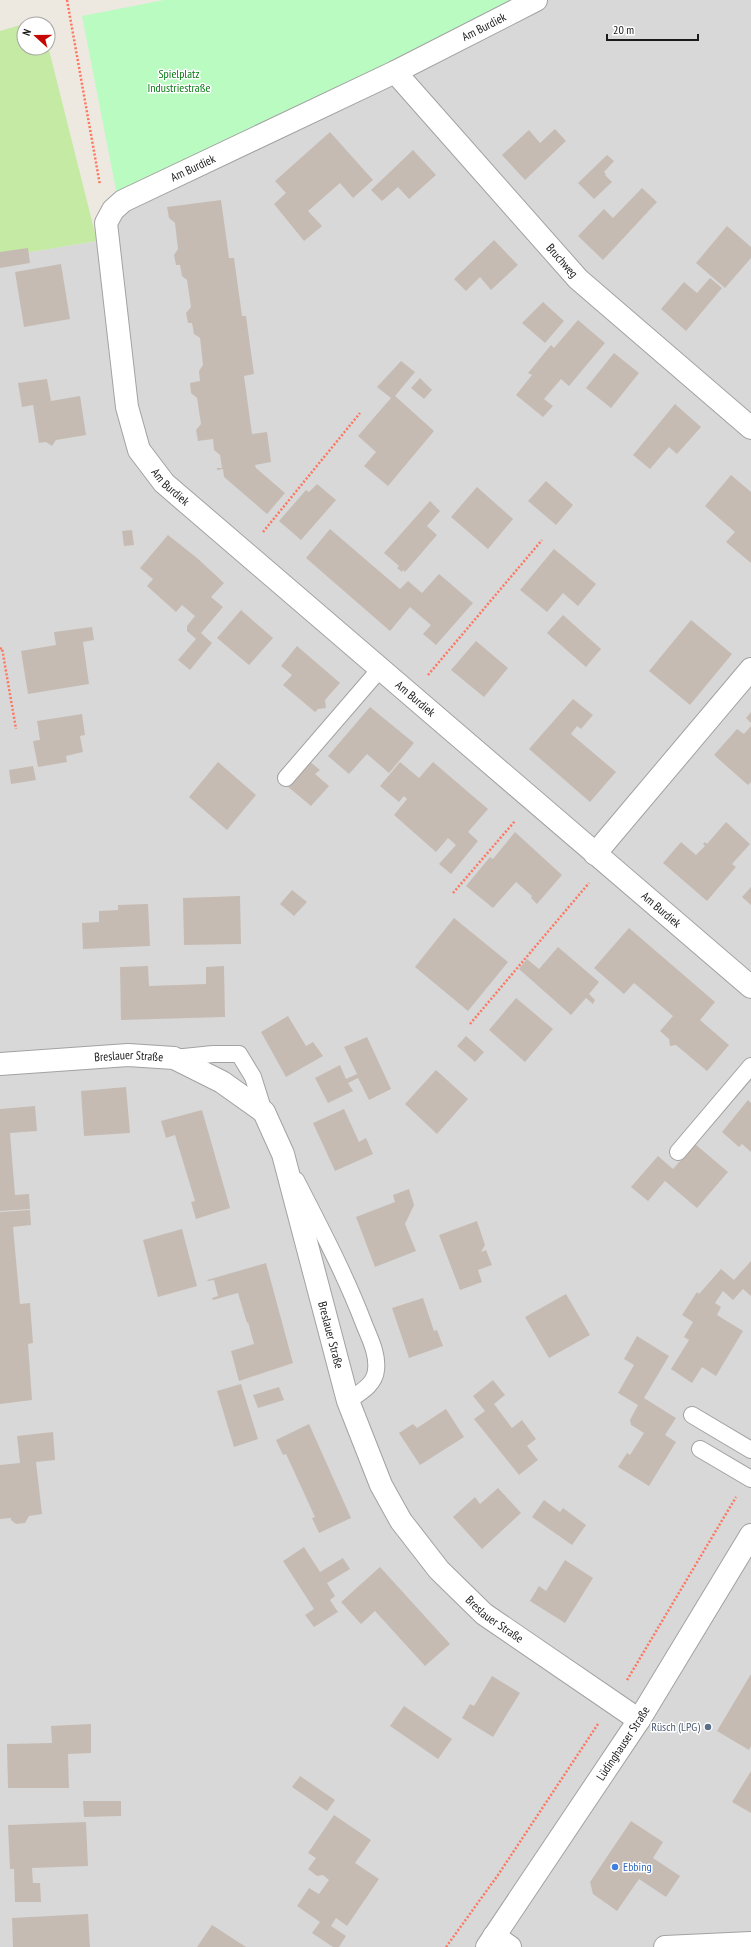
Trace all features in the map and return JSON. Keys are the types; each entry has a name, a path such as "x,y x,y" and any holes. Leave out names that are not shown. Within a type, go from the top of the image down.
{"street":[{"name":"Am Burdiek","path":"536,0 395,72 123,201 113,210 106,223 127,407 139,450 164,483 751,987"},
{"name":"Bruchweg","path":"395,72 578,278 751,428"},
{"path":"600,858 751,669"},
{"name":"Breslauer Straße","path":"0,1064 128,1055 174,1058 222,1082 264,1112 283,1154 348,1401 381,1485 401,1521 439,1570 484,1614 638,1720"},
{"name":"Lüdinghauser Straße","path":"497,1943 638,1720 751,1535"},
{"path":"664,1947 751,1943"}],"lane":[{"path":"286,778 380,669"},
{"path":"174,1058 213,1054 239,1054 253,1077 264,1112"},
{"path":"678,1152 751,1066"},
{"path":"283,1154 338,1262 355,1300 376,1354 376,1371 373,1380 366,1389 348,1401"},
{"path":"692,1414 751,1450"},
{"path":"700,1448 751,1479"}],"path":[{"path":"67,0 106,223"},
{"path":"245,554 360,413"},
{"path":"410,695 542,540"},
{"path":"0,649 2,648 16,728"},
{"path":"453,893 533,800"},
{"path":"470,1024 600,858"}],"shaded area":[{"path":"533,0 751,0 751,1947 0,1947 0,257 97,241 118,200"}],"green space":[{"name":"Spielplatz Industriestraße","path":"164,0 533,0 118,200 82,16"},
{"path":"16,26 16,56 51,56 97,241 0,257 0,31"}],"building":[{"path":"555,129 566,141 525,180 502,155 529,130 540,143"},
{"path":"330,132 373,180 353,198 340,183 308,211 322,226 304,241 274,204 286,193 275,181"},
{"path":"413,150 436,175 409,199 398,187 382,201 371,190"},
{"path":"607,155 614,161 604,172 612,182 594,199 578,183"},
{"path":"642,188 657,202 603,260 578,236 604,209 613,218"},
{"path":"221,200 229,258 234,258 242,316 246,316 254,374 244,376 252,434 267,432 271,462 255,465 256,468 285,493 267,514 224,477 223,469 217,470 217,468 222,468 220,455 214,450 213,439 198,441 196,430 201,424 197,398 191,393 190,383 200,381 199,371 203,365 200,338 194,334 192,323 188,323 186,313 191,307 187,280 182,276 180,265 176,265 174,255 178,249 175,223 169,218 167,207"},
{"path":"727,226 751,247 751,258 725,288 696,263"},
{"path":"494,240 518,265 491,290 480,277 466,291 454,279"},
{"path":"28,248 30,263 0,268 0,252"},
{"path":"61,264 70,319 24,327 15,272"},
{"path":"710,278 722,288 686,331 661,309 684,282 697,293"},
{"path":"543,302 564,321 545,343 522,323"},
{"path":"578,320 605,343 569,386 561,379 544,399 553,406 543,417 516,395 532,375 528,373 551,345 554,348"},
{"path":"614,353 639,373 611,408 586,388"},
{"path":"401,361 415,372 395,396 434,431 388,486 364,466 376,452 358,436 391,398 377,387"},
{"path":"420,378 432,390 424,399 411,388"},
{"path":"47,379 51,401 80,396 86,435 56,440 52,446 46,442 39,443 33,405 22,407 18,383"},
{"path":"675,404 701,427 677,454 669,447 650,469 633,455"},
{"path":"731,475 751,492 751,563 726,542 735,532 705,506"},
{"path":"546,481 573,505 556,525 528,501"},
{"path":"317,484 336,500 301,540 279,521 306,490 309,492"},
{"path":"477,487 513,519 488,549 451,517"},
{"path":"430,501 440,511 427,526 437,535 405,572 403,570 402,572 397,568 399,566 384,553"},
{"path":"330,529 400,589 408,581 422,593 439,574 473,603 436,645 423,634 431,625 410,607 390,631 306,558"},
{"path":"132,530 134,545 124,546 122,531"},
{"path":"168,535 197,558 224,583 211,597 223,607 201,633 212,643 190,670 178,660 196,639 187,631 187,626 195,616 182,605 176,612 147,586 153,579 140,568"},
{"path":"554,549 596,584 578,606 563,593 547,612 520,590"},
{"path":"241,610 273,638 249,665 217,638"},
{"path":"563,615 601,649 586,667 547,633"},
{"path":"691,620 732,654 690,705 649,671"},
{"path":"92,627 94,640 83,642 89,684 28,694 21,651 56,645 54,632"},
{"path":"476,641 508,668 484,697 451,670"},
{"path":"297,646 340,683 325,700 326,708 318,709 315,712 283,685 292,675 281,666"},
{"path":"573,699 593,715 581,729 577,726 571,734 616,772 590,802 529,749"},
{"path":"370,707 414,743 389,773 367,754 349,774 328,756"},
{"path":"751,712 751,723 746,718"},
{"path":"82,714 85,735 80,736 83,752 66,756 67,762 38,767 33,741 40,740 37,721"},
{"path":"751,726 751,782 748,785 714,755 737,729 744,734"},
{"path":"309,761 320,770 315,774 329,786 311,806 287,786"},
{"path":"218,762 256,795 227,830 189,797"},
{"path":"400,762 419,778 433,762 488,809 468,832 478,841 451,874 439,864 456,845 448,838 436,852 394,815 407,799 404,796 399,802 380,786"},
{"path":"33,766 36,780 11,784 9,770"},
{"path":"726,822 750,844 732,864 736,867 707,901 663,863 681,842 696,855 705,846 703,844 705,842 707,844"},
{"path":"515,832 562,875 537,904 531,898 532,896 516,882 493,908 466,886 490,857 493,859"},
{"path":"751,887 751,905 742,897"},
{"path":"292,890 307,902 294,916 280,904"},
{"path":"240,896 241,944 184,945 183,898"},
{"path":"148,904 150,946 83,949 82,923 99,922 99,911 118,910 118,905"},
{"path":"454,918 508,962 468,1011 415,967"},
{"path":"629,928 715,1002 700,1020 729,1045 707,1071 676,1045 670,1046 669,1039 660,1031 673,1016 634,983 624,994 594,968"},
{"path":"558,947 599,982 589,994 595,1000 593,1004 586,998 571,1015 519,969 527,959 539,969"},
{"path":"148,966 149,986 206,984 206,967 224,966 225,1017 121,1020 120,967"},
{"path":"516,998 553,1029 525,1062 489,1030"},
{"path":"288,1016 306,1046 313,1042 323,1056 286,1077 261,1032"},
{"path":"466,1036 484,1052 475,1062 457,1046"},
{"path":"367,1037 391,1089 369,1100 358,1078 348,1083 353,1091 328,1103 315,1078 340,1065 346,1079 357,1074 344,1047"},
{"path":"436,1070 468,1099 437,1134 405,1104"},
{"path":"126,1087 130,1133 84,1136 81,1091"},
{"path":"748,1100 751,1103 751,1152 742,1144 739,1147 722,1132"},
{"path":"35,1106 37,1131 10,1133 15,1195 29,1194 30,1209 0,1211 0,1109"},
{"path":"344,1109 359,1142 366,1138 373,1154 335,1171 313,1123"},
{"path":"202,1110 230,1208 196,1219 191,1202 195,1201 175,1135 166,1138 161,1121"},
{"path":"695,1144 728,1172 697,1208 665,1181 648,1201 631,1187 658,1156 673,1169"},
{"path":"409,1189 414,1205 405,1224 416,1251 375,1267 356,1217 395,1202 393,1195"},
{"path":"30,1210 31,1225 13,1227 20,1304 30,1303 33,1343 28,1344 32,1400 0,1404 0,1212"},
{"path":"477,1221 485,1245 481,1252 486,1250 492,1265 478,1270 482,1282 460,1290 439,1235"},
{"path":"182,1229 197,1286 158,1297 143,1240"},
{"path":"751,1261 751,1296 743,1289 733,1300 723,1291 715,1303 721,1307 717,1315 743,1331 716,1376 702,1367 692,1383 671,1369 689,1340 684,1337 693,1322 682,1315 697,1292 699,1294 721,1269 734,1280"},
{"path":"266,1263 293,1363 239,1381 231,1351 254,1344 248,1322 247,1323 238,1293 213,1300 212,1298 218,1296 214,1280 207,1280"},
{"path":"566,1294 590,1335 549,1358 525,1317"},
{"path":"423,1298 434,1331 437,1330 443,1346 409,1358 392,1308"},
{"path":"637,1336 669,1356 644,1398 676,1418 665,1435 676,1442 649,1486 618,1467 627,1453 630,1455 644,1433 631,1425 630,1420 638,1405 618,1393 634,1365 624,1359"},
{"path":"493,1380 505,1395 494,1404 512,1428 522,1420 536,1439 527,1446 538,1460 519,1475 474,1419 485,1411 473,1396"},
{"path":"241,1384 258,1439 234,1447 217,1391"},
{"path":"279,1387 284,1400 258,1408 253,1395"},
{"path":"446,1409 464,1437 420,1465 399,1433 413,1424 417,1428"},
{"path":"309,1424 351,1518 319,1533 312,1518 315,1517 286,1454 283,1455 276,1440"},
{"path":"53,1432 55,1460 36,1462 42,1514 29,1516 25,1523 16,1524 11,1520 11,1518 0,1519 0,1465 20,1463 17,1436"},
{"path":"498,1488 521,1513 482,1549 453,1517 475,1497 480,1504"},
{"path":"544,1500 560,1512 563,1508 586,1525 572,1545 532,1517"},
{"path":"304,1547 320,1572 343,1558 350,1569 327,1583 335,1596 330,1600 338,1612 314,1627 305,1615 314,1609 283,1561"},
{"path":"565,1560 593,1578 565,1623 530,1601 539,1586 546,1591"},
{"path":"380,1567 450,1644 425,1666 375,1611 361,1624 341,1602"},
{"path":"751,1674 751,1746 749,1750 717,1731"},
{"path":"492,1676 520,1693 493,1737 462,1718 470,1704 474,1706"},
{"path":"404,1706 452,1739 438,1759 390,1726"},
{"path":"91,1724 91,1753 68,1754 69,1788 8,1788 7,1744 52,1743 51,1726"},
{"path":"751,1771 751,1813 732,1802"},
{"path":"300,1776 335,1800 327,1811 292,1787"},
{"path":"83,1801 121,1801 121,1816 84,1817"},
{"path":"334,1815 371,1840 355,1863 379,1879 347,1926 336,1918 331,1926 346,1936 339,1947 333,1947 312,1933 320,1922 297,1906 309,1888 319,1894 329,1880 323,1875 317,1876 308,1869 316,1858 308,1853"},
{"path":"631,1821 663,1842 653,1858 680,1876 666,1897 639,1879 617,1911 593,1894 590,1882"},
{"path":"86,1822 88,1866 32,1868 33,1883 40,1883 41,1902 15,1902 14,1869 10,1869 8,1825"},
{"path":"88,1914 90,1947 13,1947 12,1918"},
{"path":"212,1925 246,1947 197,1947"}],"place":[{"name":"Rüsch (LPG)","path":"708,1727"},
{"name":"Ebbing","path":"615,1867"}]}
